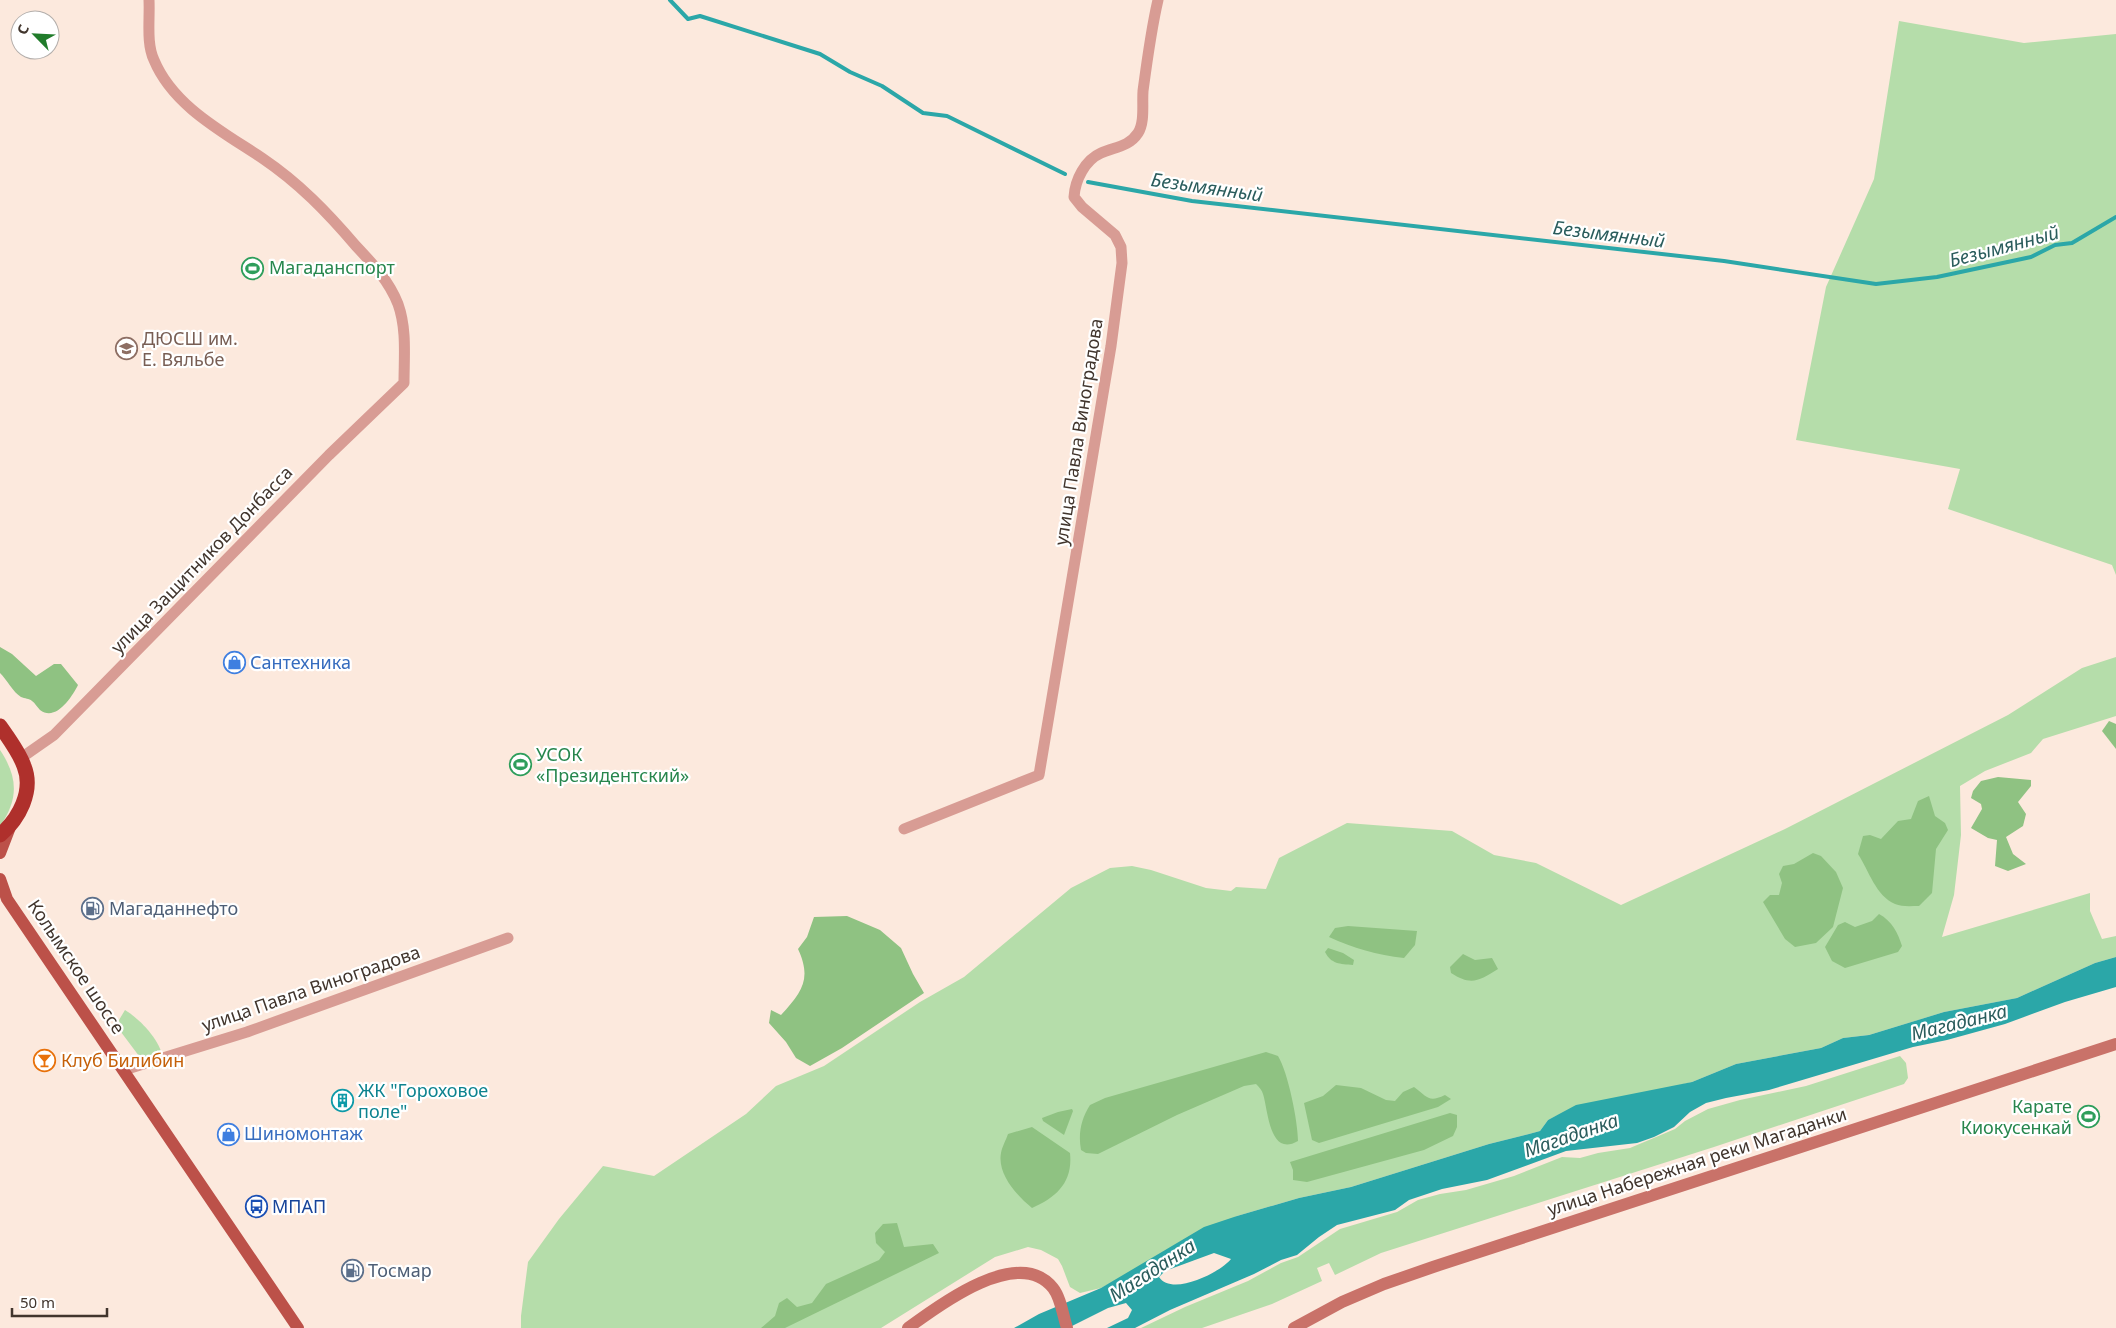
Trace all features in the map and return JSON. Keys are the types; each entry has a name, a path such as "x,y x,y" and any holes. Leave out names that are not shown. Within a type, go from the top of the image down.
{"highway":[{"path":"0,726 21,758 27,776 25,796 17,817 5,831"}],"main road":[{"path":"0,854 5,831"},
{"name":"Колымское шоссе","path":"0,879 4,896 298,1328"}],"street":[{"name":"улица Защитников Донбасса","path":"21,758 54,735 330,455 404,383 404,329 391,287 317,201 270,164 180,100 153,59 150,47 149,0"},
{"name":"улица Павла Виноградова","path":"904,829 1040,775 1112,346 1122,263 1121,247 1115,235 1082,207 1074,197 1075,186 1087,164 1101,153 1116,149 1131,140 1138,133 1141,125 1143,94 1158,0"},
{"name":"улица Павла Виноградова","path":"124,1070 247,1032 508,938"},
{"name":"улица Набережная реки Магаданки","path":"1294,1328 1342,1302 1384,1284 1433,1267 2116,1044"},
{"path":"908,1328 934,1309 972,1287 1004,1275 1024,1272 1032,1274 1048,1283 1056,1292 1067,1328"}],"green space":[{"path":"1899,21 2024,43 2116,34 2116,575 2112,565 1948,509 1960,469 1796,440 1826,287 1874,179"},
{"path":"0,647 12,654 36,676 54,664 61,664 78,685 72,696 63,706 52,713 40,710 31,700 22,698 0,673"},
{"path":"2116,657 2116,716 2043,739 2031,753 1985,771 1960,786 1961,835 1954,895 1942,937 2090,893 2090,911 2102,939 2116,936 2116,957 2095,963 2017,998 1944,1012 1869,1035 1843,1038 1821,1048 1736,1064 1692,1082 1556,1116 1548,1120 1540,1131 1489,1144 1351,1187 1299,1198 1237,1216 1101,1288 1080,1293 1070,1287 1058,1259 1041,1250 1028,1247 995,1257 881,1328 521,1328 528,1262 559,1219 603,1166 654,1176 746,1114 776,1086 824,1066 920,1002 964,977 1071,888 1110,868 1132,866 1151,870 1206,888 1231,891 1236,887 1266,889 1279,858 1347,823 1452,831 1494,855 1536,863 1621,905 1785,829 2008,715 2082,668"},
{"path":"2109,721 2116,724 2116,749 2102,731"},
{"path":"0,750 10,769 14,788 11,807 0,826"},
{"path":"1998,777 2031,780 2031,786 2018,802 2026,814 2023,826 2006,837 2013,854 2026,864 2008,871 1995,866 1997,840 1988,838 1971,828 1982,809 1981,804 1971,798 1973,791 1981,781"},
{"path":"1929,796 1935,816 1945,823 1948,830 1936,849 1932,893 1919,906 1898,905 1888,900 1878,889 1858,854 1863,836 1870,835 1881,839 1898,821 1911,819 1918,801"},
{"path":"1813,853 1821,856 1836,872 1843,888 1833,927 1816,943 1795,947 1785,939 1763,902 1770,895 1779,895 1782,883 1779,874 1783,866 1794,864"},
{"path":"1879,914 1888,920 1896,932 1902,946 1898,952 1845,968 1832,961 1825,947 1838,925 1845,922 1855,927 1872,921"},
{"path":"847,916 880,930 901,948 924,993 842,1048 810,1066 796,1058 786,1042 769,1023 771,1010 781,1015 803,985 804,969 798,949 807,937 814,917"},
{"path":"1348,926 1417,931 1415,945 1404,958 1365,951 1329,937 1335,928"},
{"path":"1328,948 1343,953 1354,960 1353,965 1340,964 1330,959 1325,952"},
{"path":"1463,954 1475,960 1492,958 1498,969 1480,979 1464,980 1451,973 1450,967"},
{"path":"125,1010 143,1025 159,1046 163,1060 156,1068 148,1068 121,1032 119,1020"},
{"path":"1266,1052 1278,1056 1282,1063 1289,1085 1298,1141 1288,1144 1281,1143 1276,1138 1269,1120 1263,1093 1256,1084 1244,1086 1177,1115 1098,1154 1086,1153 1081,1150 1081,1127 1090,1105 1105,1098"},
{"path":"1900,1056 1906,1063 1908,1078 1904,1084 1714,1147 1381,1253 1335,1275 1329,1263 1317,1268 1322,1281 1272,1304 1202,1328 1141,1328 1185,1307 1248,1281 1281,1263 1298,1257 1340,1229 1397,1212 1418,1200 1466,1190 1514,1176 1562,1157 1580,1158 1630,1148 1675,1129 1685,1121 1708,1109 1806,1086"},
{"path":"1336,1085 1361,1088 1386,1100 1395,1101 1403,1092 1414,1087 1431,1099 1445,1095 1451,1099 1438,1107 1319,1143 1312,1140 1304,1103 1323,1096"},
{"path":"1072,1109 1073,1111 1064,1135 1043,1121 1042,1118"},
{"path":"1450,1113 1457,1115 1457,1127 1453,1136 1424,1150 1307,1182 1293,1180 1293,1170 1290,1162"},
{"path":"1032,1127 1070,1153 1070,1163 1069,1172 1062,1187 1049,1199 1032,1208 1009,1184 1002,1169 1001,1161 1002,1151 1008,1134"},
{"path":"897,1223 904,1247 933,1244 939,1253 785,1328 761,1328 775,1316 779,1303 787,1298 797,1307 812,1303 826,1284 879,1260 885,1252 876,1243 875,1233 883,1224"}],"water":[{"name":"Магаданка","path":"2116,957 2116,987 2065,1002 2005,1024 1913,1047 1769,1090 1706,1103 1690,1112 1674,1127 1637,1143 1566,1151 1487,1180 1442,1189 1409,1200 1395,1210 1337,1225 1297,1255 1281,1260 1254,1274 1170,1310 1135,1328 1107,1328 1128,1318 1132,1310 1126,1303 1108,1308 1068,1328 1014,1328 1039,1314 1101,1288 1204,1227 1299,1198 1351,1187 1489,1144 1540,1131 1548,1120 1576,1105 1692,1082 1736,1064 1821,1048 1843,1038 1869,1035 1944,1012 2017,998 2095,963","holes":["1214,1253 1231,1259 1207,1276 1185,1284 1165,1283 1159,1277 1165,1271"]}],"waterway":[{"name":"Безымянный","path":"670,0 688,19 700,16 820,54 850,72 882,86 923,113 947,116 1065,174"},
{"name":"Безымянный","path":"1088,182 1192,201 1724,261 1876,284 1937,277 2031,257 2055,245 2072,243 2116,217"}],"place":[{"name":"Магаданспорт","path":"253,268"},
{"name":"ДЮСШ им. Е. Вяльбе","path":"126,349"},
{"name":"Сантехника","path":"234,663"},
{"name":"УСОК «Президентский»","path":"520,765"},
{"name":"Магаданнефто","path":"93,909"},
{"name":"Клуб Билибин","path":"45,1061"},
{"name":"ЖК \"Гороховое поле\"","path":"342,1101"},
{"name":"Карате Киокусенкай","path":"2088,1117"},
{"name":"Шиномонтаж","path":"228,1134"},
{"name":"МПАП","path":"256,1207"},
{"name":"Тосмар","path":"352,1271"}]}
